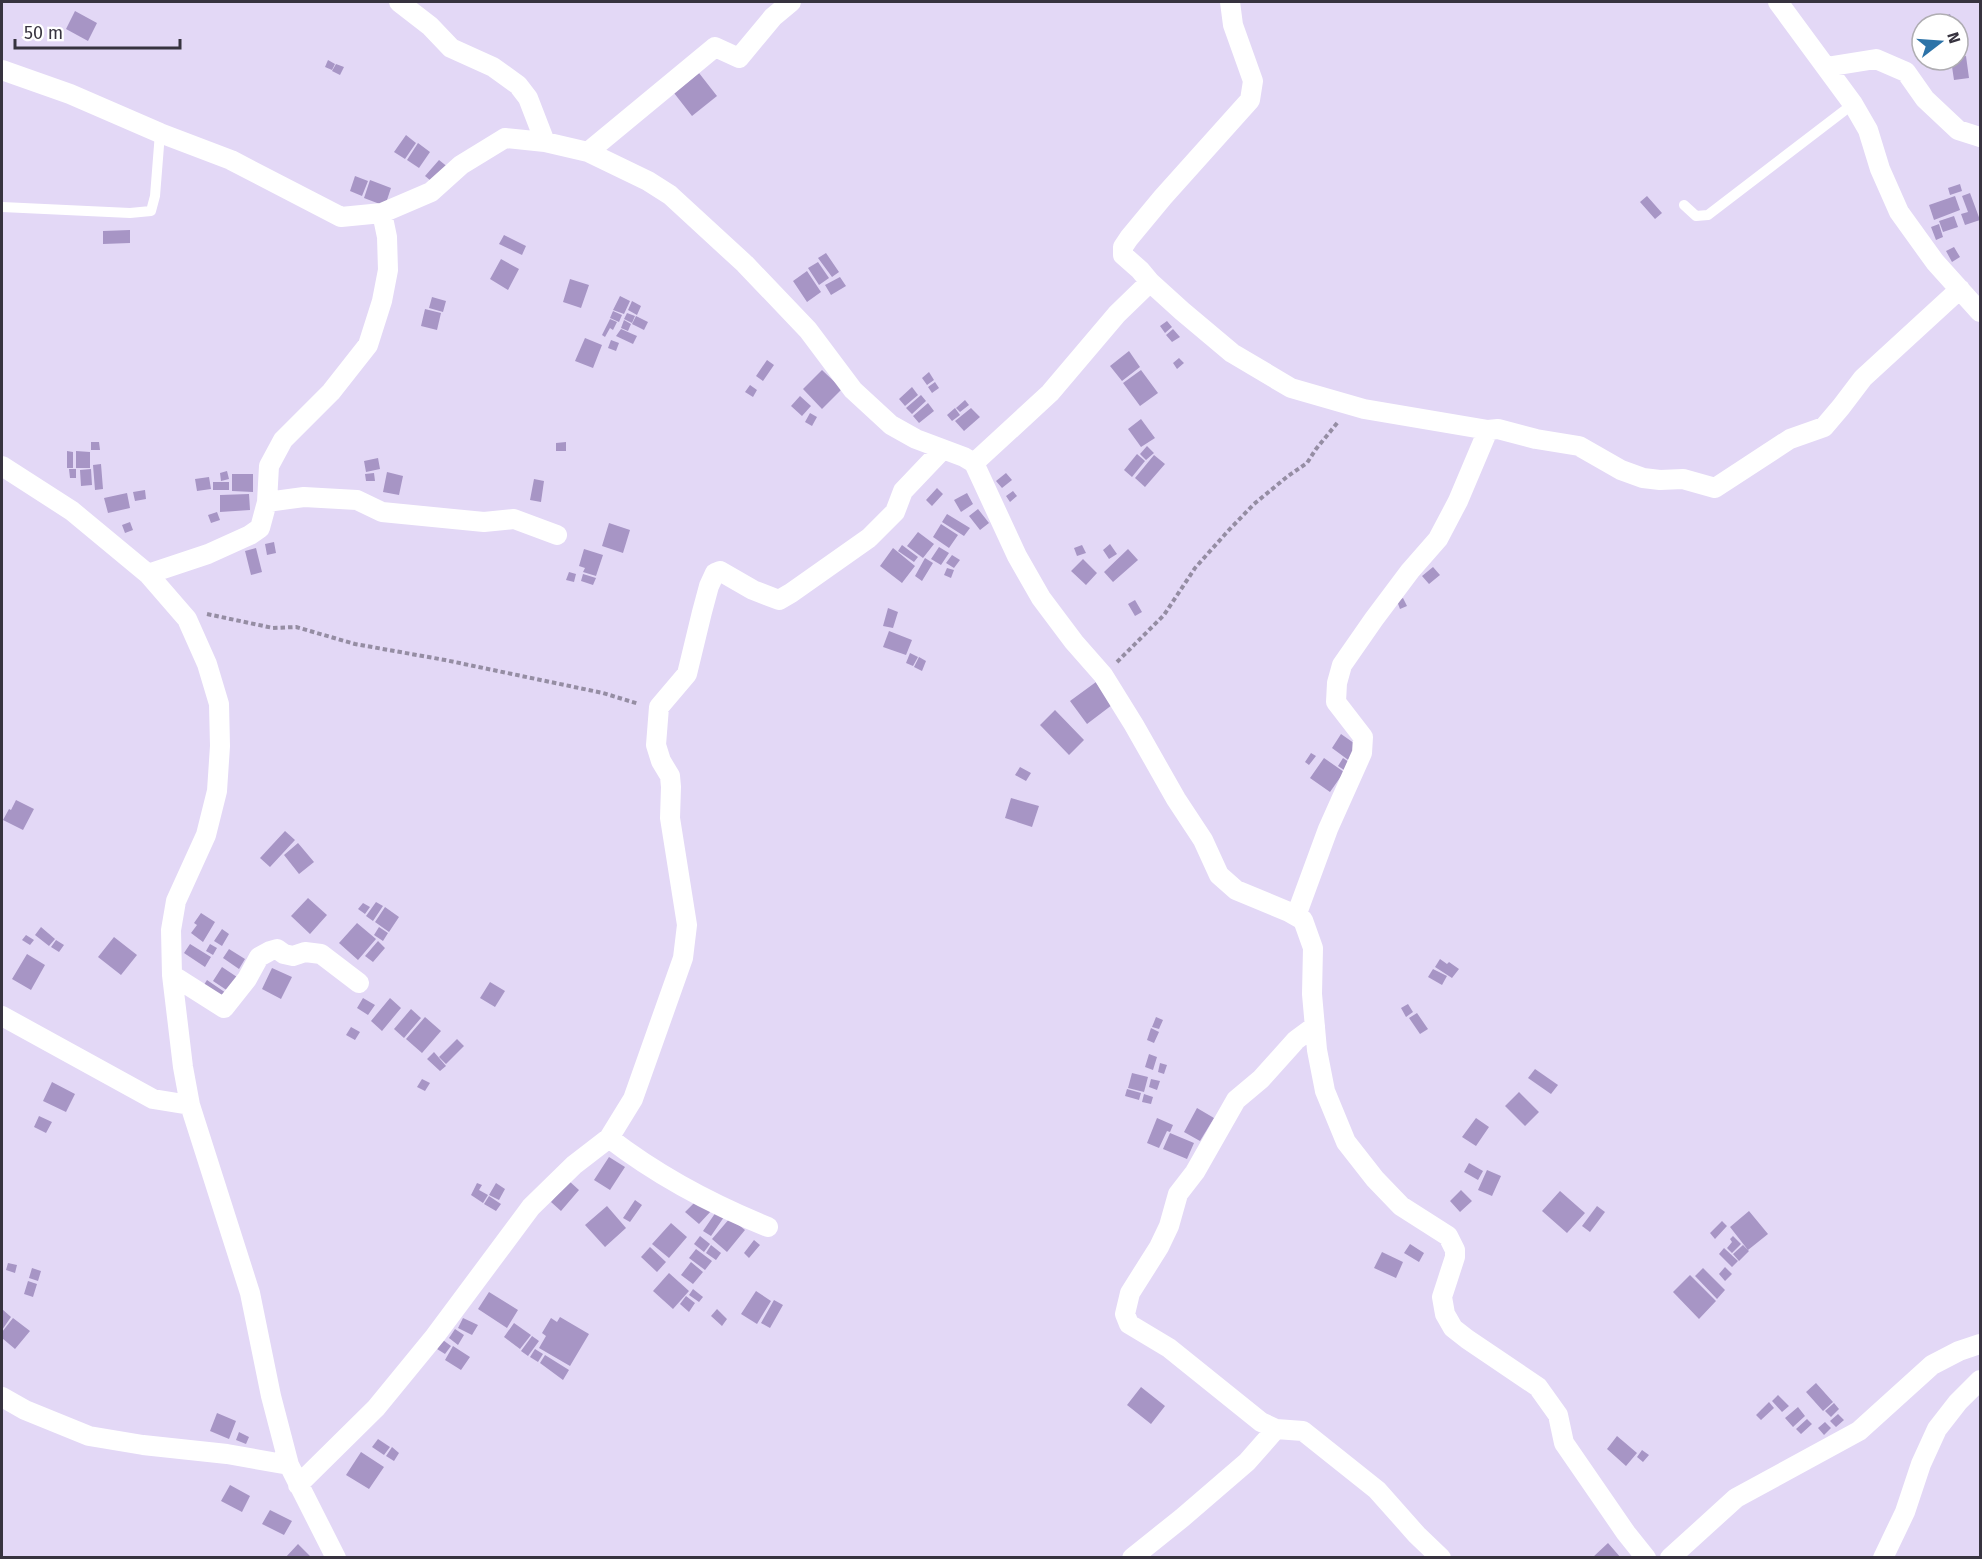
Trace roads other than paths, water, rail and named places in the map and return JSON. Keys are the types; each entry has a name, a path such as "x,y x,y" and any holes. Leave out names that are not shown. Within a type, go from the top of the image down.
{"street":[{"path":"399,2 430,26 451,48 494,67 518,84 528,98 545,142"},
{"path":"588,152 715,47 739,58 773,17 791,2"},
{"path":"1230,2 1233,25 1253,81 1250,100 1163,196 1124,247 1123,255 1150,282 1232,353 1291,388 1352,406 1488,430 1498,429 1579,447 1621,470 1643,478 1683,479 1715,488 1790,439 1824,427 1863,378 1959,289"},
{"path":"1778,2 1853,104 1868,130 1899,212 1935,262 1980,312"},
{"path":"1826,67 1876,59 1906,72 1925,99 1958,130 1980,136"},
{"path":"2,70 70,94 160,133 231,160 341,217 382,213 431,192 461,165 505,138 545,142 588,152 648,181 670,195 745,264 808,330 853,390 891,425 916,439 974,463 1017,556 1041,598 1074,642 1103,675 1176,799 1203,840 1219,875 1236,890 1303,920 1313,948 1312,994 1317,1050 1325,1091 1346,1142 1376,1179 1401,1206 1448,1236 1455,1250 1455,1257 1442,1297 1445,1314 1453,1328 1538,1387 1558,1415 1564,1443 1612,1514 1646,1557"},
{"path":"148,574 208,554 260,528 267,502 269,466 283,440 331,392 368,345 382,301 388,270 387,237 382,213"},
{"path":"974,463 1050,393 1117,314 1150,282"},
{"path":"1296,916 1328,829 1362,753 1363,737 1336,702 1337,682 1342,665 1392,595 1438,539 1458,501 1488,430"},
{"path":"298,1485 383,1399 435,1336 531,1207 574,1166 609,1138 633,1099 683,958 687,926 670,818 670,776 661,761 656,745 659,706 687,674 704,603 715,573 720,571 753,590 779,600 868,538 895,512 903,491 942,450"},
{"path":"2,466 72,511 148,574 187,619 207,664 219,704 220,746 217,791 206,835 176,901 171,930 172,975 183,1067 190,1105 250,1293 271,1396 289,1466 336,1557"},
{"path":"267,502 304,497 357,500 382,512 484,522 514,519 556,535"},
{"path":"172,975 224,1008 247,979 259,957 277,949 284,954 294,956 305,952 321,954 359,982"},
{"path":"2,1016 153,1099 190,1105"},
{"path":"1315,1026 1296,1040 1261,1079 1236,1100 1195,1172 1178,1194 1169,1226 1159,1247 1130,1293 1125,1314 1129,1324 1169,1348 1261,1422 1276,1429 1303,1431 1377,1490 1417,1535 1441,1557"},
{"path":"609,1138 639,1161 690,1190 768,1227"},
{"path":"1670,1557 1736,1498 1858,1431 1932,1365 1959,1351 1980,1344"},
{"path":"1883,1557 1905,1512 1921,1464 1937,1429 1958,1402 1980,1380"},
{"path":"2,1397 25,1410 89,1436 143,1445 227,1454 289,1466"},
{"path":"1132,1557 1247,1462 1276,1429"}],"lane":[{"path":"1684,205 1696,216 1708,215 1853,104"},
{"path":"2,207 130,213 151,210 155,196 160,133"}]}
